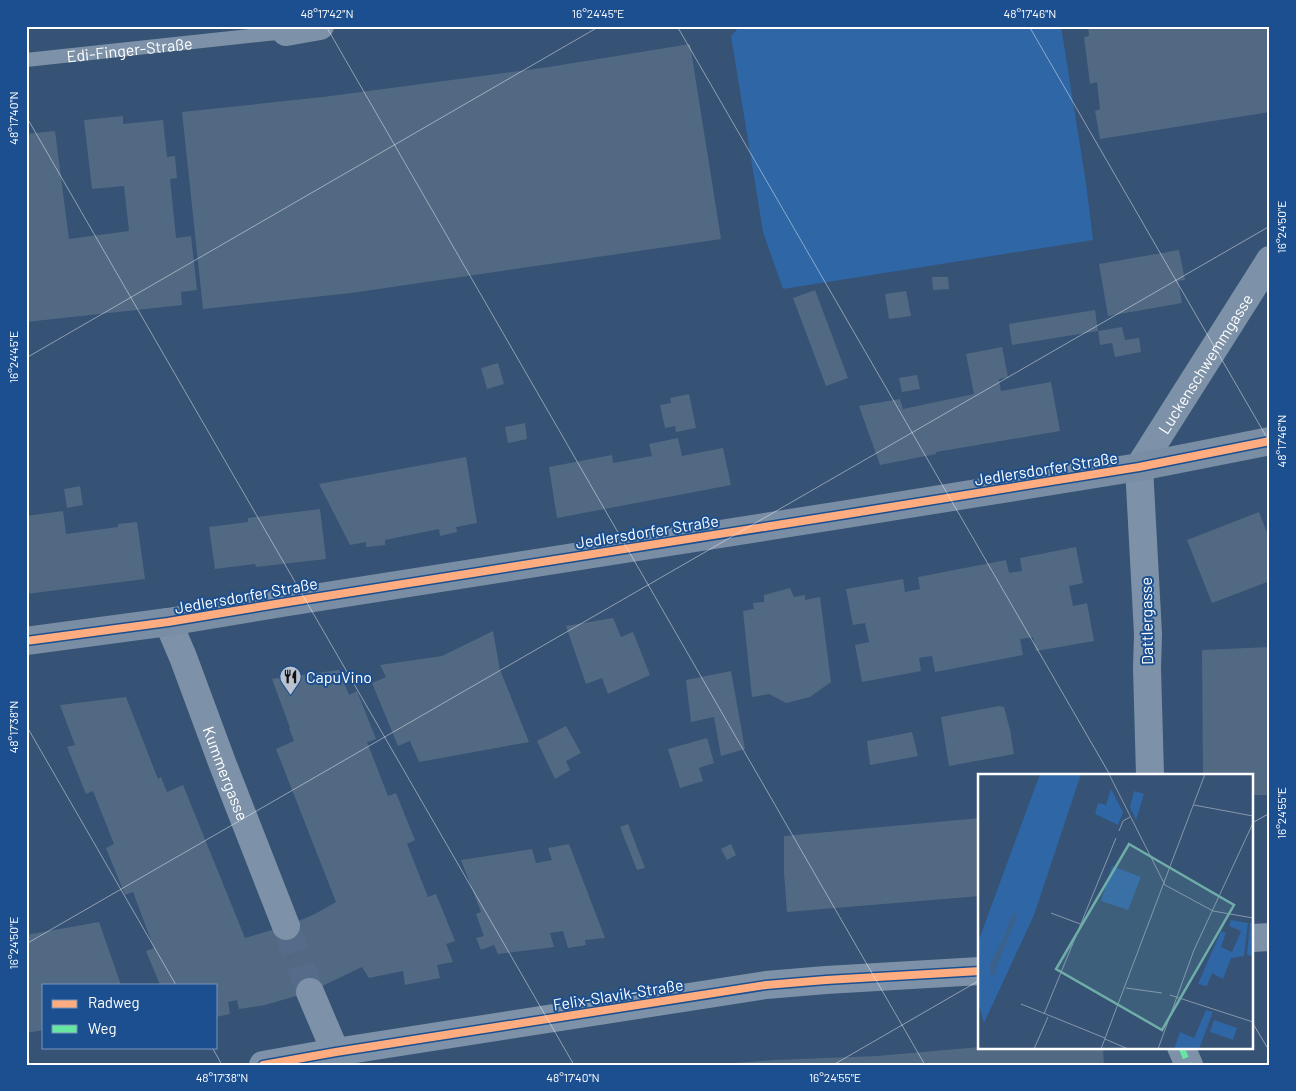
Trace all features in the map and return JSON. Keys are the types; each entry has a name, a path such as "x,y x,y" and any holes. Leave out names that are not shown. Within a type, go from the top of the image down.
{"street":[{"name":"Edi-Finger-Straße","path":"286,32 320,26"},
{"name":"Luckenschwemmgasse","path":"1139,467 1270,260"},
{"name":"Jedlersdorfer Straße","path":"26,641 168,622 1139,467 1270,441"},
{"name":"Dattlergasse","path":"1139,467 1148,634 1150,774"},
{"name":"Kummergasse","path":"168,622 184,657 223,765 286,926"},
{"path":"1254,938 1270,937"},
{"name":"Felix-Slavik-Straße","path":"263,1065 338,1058 766,985 978,971"},
{"path":"310,992 338,1058"},
{"path":"1182,1048 1188,1065"}],"lane":[{"name":"Edi-Finger-Straße","path":"26,60 286,32"}],"shaded area":[{"path":"740,26 1061,26 1086,183 1093,240 783,289 763,232 731,36"}],"building":[{"path":"1088,26 1270,26 1270,112 1100,139 1095,111 1100,109 1097,82 1090,84 1084,37 1089,36"},
{"path":"690,44 721,239 351,293 203,309 182,112 323,97 549,67"},
{"path":"123,116 123,124 163,120 167,157 175,156 177,178 170,179 176,238 191,236 197,290 181,292 182,305 26,322 26,134 55,131 69,239 129,231 124,186 92,189 84,120"},
{"path":"1179,250 1185,280 1178,281 1182,303 1108,316 1099,264"},
{"path":"932,277 948,277 949,289 933,290"},
{"path":"815,290 848,378 826,386 793,298"},
{"path":"906,291 911,316 889,319 885,294"},
{"path":"1095,310 1098,331 1012,345 1009,324"},
{"path":"1122,327 1125,340 1139,338 1141,352 1115,357 1112,343 1100,345 1098,331"},
{"path":"1002,347 1008,377 999,379 1001,391 1051,382 1060,431 936,452 936,454 880,465 859,406 900,399 903,409 974,394 966,354"},
{"path":"498,363 504,384 487,389 481,368"},
{"path":"917,375 920,389 902,392 899,378"},
{"path":"689,394 696,428 676,432 675,426 665,428 660,405 671,403 670,398"},
{"path":"525,423 527,439 508,443 505,427"},
{"path":"678,438 682,456 723,448 731,485 557,518 549,467 612,455 613,463 652,456 649,444"},
{"path":"466,457 477,523 456,527 457,532 440,536 439,529 385,540 385,545 366,547 366,542 350,545 319,484"},
{"path":"80,486 83,505 67,508 64,489"},
{"path":"320,509 326,559 256,567 255,564 215,569 209,527 248,522 248,518"},
{"path":"63,511 66,534 118,527 118,524 137,522 145,579 26,594 26,516"},
{"path":"1259,512 1270,540 1270,581 1212,603 1187,540"},
{"path":"1076,547 1083,583 1069,586 1073,606 1087,603 1094,641 1036,651 1033,637 1020,639 1023,655 935,672 932,656 919,658 921,671 862,682 855,645 869,642 865,623 853,625 846,589 903,579 905,592 920,589 918,577 1006,560 1009,573 1022,571 1020,558"},
{"path":"790,588 794,597 805,595 805,600 820,597 831,682 810,697 786,703 769,694 752,697 743,611 754,609 753,603 764,602 764,595"},
{"path":"613,618 621,637 633,632 650,675 608,694 602,678 586,684 566,626"},
{"path":"493,631 500,670 529,742 419,762 410,741 398,746 372,683 386,677 380,665 442,656"},
{"path":"1270,647 1270,795 1254,795 1254,774 1203,774 1202,650"},
{"path":"339,670 349,695 357,691 376,739 367,742 388,796 396,793 415,840 407,844 428,897 436,894 455,941 446,944 453,962 437,965 440,978 405,985 403,971 369,978 362,967 310,992 265,1005 239,1009 237,1000 228,1002 230,1014 218,1017 218,984 160,984 146,951 154,948 133,892 125,895 106,848 114,844 93,791 86,794 67,747 75,745 60,705 126,697 158,779 161,777 167,792 183,785 245,938 286,926 313,915 336,902 276,749 294,741 272,679"},
{"path":"731,671 745,749 721,756 714,717 691,722 686,680"},
{"path":"999,706 1004,707 1014,754 949,766 941,717"},
{"path":"566,726 581,753 566,761 570,770 555,779 537,741"},
{"path":"912,732 918,756 870,765 867,741"},
{"path":"707,738 714,763 699,768 703,781 680,788 668,749"},
{"path":"978,818 978,896 787,912 784,836"},
{"path":"628,824 645,868 637,870 620,827"},
{"path":"569,844 605,938 585,940 586,945 568,948 563,931 550,933 554,947 498,954 494,945 481,950 476,938 484,936 476,914 481,912 461,860 532,849 536,863 552,860 548,848"},
{"path":"731,844 736,855 727,860 721,849"},
{"path":"99,922 121,984 42,984 42,1030 26,1033 26,935"},
{"path":"978,1047 1103,1048 1104,1065 735,1065 735,1063 774,1060 877,1056"}],"tunnel":[{"path":"286,926 310,992"}],"marked path":[{"path":"1181,1048 1189,1065"}],"cycle path":[{"path":"26,641 168,622 847,514 1139,467 1270,441"},
{"path":"263,1065 766,985 978,971"}],"place":[{"name":"CapuVino","path":"290,695"}]}
